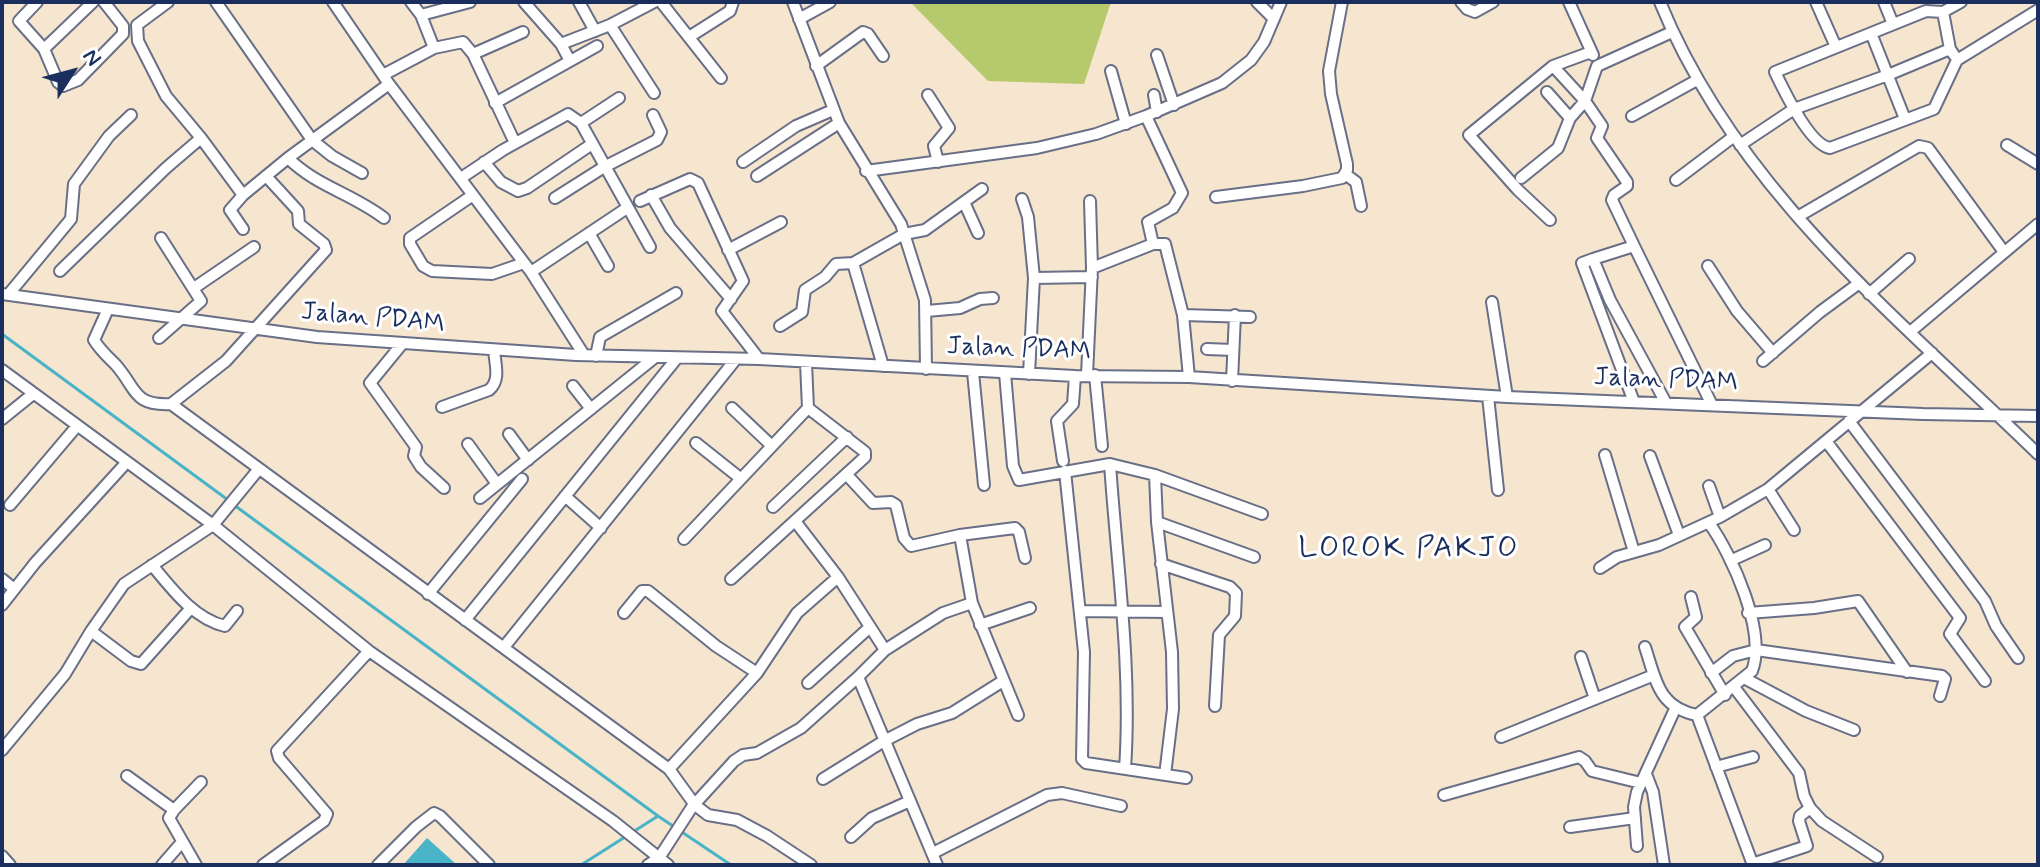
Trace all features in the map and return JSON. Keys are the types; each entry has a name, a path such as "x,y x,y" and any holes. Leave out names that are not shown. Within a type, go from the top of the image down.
{"street":[{"path":"37,2 19,21 44,49 60,84 67,86 78,80 123,34 123,26 104,2"},
{"path":"44,49 93,2"},
{"path":"216,2 312,140 362,173"},
{"path":"333,2 590,356 600,337 676,293"},
{"path":"411,2 421,15 434,48"},
{"path":"421,15 470,2"},
{"path":"524,2 561,44 570,61"},
{"path":"579,2 595,31"},
{"path":"561,44 610,25 654,2"},
{"path":"661,2 721,78"},
{"path":"689,37 730,11 733,2"},
{"path":"793,2 839,123 901,224 927,311 926,369"},
{"path":"799,19 830,2"},
{"path":"1257,2 1274,19"},
{"path":"866,171 1062,143 1152,114 1222,83 1251,60 1264,42 1281,2"},
{"path":"1216,197 1303,186 1342,178 1345,174 1347,164 1331,94 1329,71 1342,2"},
{"path":"1461,2 1475,12 1493,2"},
{"path":"1521,178 1558,148 1570,118 1585,101 1597,66 1569,2"},
{"path":"1660,2 1697,80 1736,141 1858,284 2038,454"},
{"path":"1816,2 1836,47"},
{"path":"1884,2 1893,24"},
{"path":"1957,3 1943,12 1926,11 1775,72 1794,109 1819,144 1825,148 1937,106 1957,60 2038,10"},
{"path":"163,4 137,25 138,41 166,96 243,195"},
{"path":"1943,12 1950,49 1957,60"},
{"path":"610,25 654,93"},
{"path":"473,54 523,32"},
{"path":"816,66 864,32 883,56"},
{"path":"1597,66 1672,32"},
{"path":"1871,33 1905,119"},
{"path":"243,229 230,210 243,195 386,79 434,48 463,42 473,54 515,143"},
{"path":"495,103 597,46"},
{"path":"1676,180 1736,141 1794,109 1950,49"},
{"path":"1550,220 1518,190 1469,135 1553,66 1591,52"},
{"path":"1157,55 1174,105"},
{"path":"1553,66 1585,101 1602,126 1597,138 1627,182 1627,186 1612,200 1712,405"},
{"path":"1111,71 1126,124"},
{"path":"1632,116 1697,80"},
{"path":"1547,92 1570,118"},
{"path":"928,95 949,128 934,146 938,162"},
{"path":"1153,244 1147,224 1173,208 1182,193 1152,114 1154,95"},
{"path":"581,123 619,98"},
{"path":"743,162 796,126 833,110"},
{"path":"5,294 71,219 74,184 96,153 131,115"},
{"path":"461,178 564,115 572,116 581,123 650,247"},
{"path":"555,198 659,138 661,132 653,115"},
{"path":"757,176 839,123"},
{"path":"60,271 201,138"},
{"path":"484,162 501,182 512,190 521,191 592,144"},
{"path":"2007,145 2038,164"},
{"path":"1799,216 1919,146 1925,146 2004,252"},
{"path":"288,158 316,182 355,198 384,218"},
{"path":"1345,174 1356,182 1361,206"},
{"path":"108,309 94,340 140,398 157,405 171,404 226,361 327,248 299,224 298,211 266,176"},
{"path":"731,299 646,198 690,179 695,180 743,281 731,299 722,311 759,359"},
{"path":"780,326 802,312 805,290 825,277 836,264 853,263 904,234 925,230 982,189"},
{"path":"473,195 412,235 410,244 423,266 432,271 492,274 527,268 627,208"},
{"path":"1022,199 1028,217 1034,278 1029,374"},
{"path":"1090,201 1091,375 1102,446"},
{"path":"964,202 978,233"},
{"path":"728,250 781,222"},
{"path":"1910,332 2038,224"},
{"path":"589,233 608,266"},
{"path":"159,338 201,302 161,238"},
{"path":"1034,278 1092,272 1153,244 1165,244 1183,315 1189,377"},
{"path":"1634,246 1582,263 1634,402"},
{"path":"194,288 254,247"},
{"path":"1593,259 1610,300 1666,403"},
{"path":"1869,294 1909,259"},
{"path":"853,263 883,366"},
{"path":"1708,266 1737,311 1773,353"},
{"path":"1763,361 1858,284"},
{"name":"Jalan PDAM","path":"5,294 253,330 402,344 590,356 759,359 973,372 1189,377 1507,397 2038,416"},
{"path":"927,311 960,308 980,299 993,298"},
{"path":"1492,302 1507,397"},
{"path":"1183,315 1250,317"},
{"path":"1232,381 1235,315"},
{"path":"402,344 370,383 416,447 414,456 421,467 444,488"},
{"path":"1207,349 1233,350"},
{"path":"442,407 493,387 497,380 494,350"},
{"path":"1600,568 1617,557 1659,545 1709,523 1768,489 1932,353"},
{"path":"480,498 654,358"},
{"path":"465,620 677,358"},
{"path":"504,647 736,359"},
{"path":"684,539 808,408 806,363"},
{"path":"2,370 213,525 369,651 663,857"},
{"path":"973,372 984,485"},
{"path":"1005,373 1016,476 1019,480 1064,466 1110,464 1155,475 1262,514"},
{"path":"1075,376 1073,404 1057,421 1081,611 1084,652 1082,759 1086,763 1186,778"},
{"path":"573,386 591,409"},
{"path":"2,419 33,394"},
{"path":"1488,396 1498,490"},
{"path":"171,404 669,769 694,806 713,817 737,820 811,865"},
{"path":"732,408 772,446"},
{"path":"731,579 847,475 865,454 808,408"},
{"path":"1849,421 1985,601 1996,626 2018,658"},
{"path":"10,505 77,426"},
{"path":"509,434 528,460"},
{"path":"773,507 847,437"},
{"path":"1826,441 1960,618 1950,634 1985,681"},
{"path":"696,443 740,478"},
{"path":"468,444 497,484"},
{"path":"1605,455 1634,552"},
{"path":"1650,456 1679,535"},
{"path":"2,604 126,463"},
{"path":"1110,464 1127,655 1129,720 1125,769"},
{"path":"2,750 65,674 124,584 213,525 258,470"},
{"path":"847,475 873,503 891,502 896,505 904,538 911,546 960,535 1015,528 1019,532 1025,558"},
{"path":"1155,475 1161,564 1172,652 1173,709 1165,775"},
{"path":"428,594 522,479"},
{"path":"1709,486 1720,517"},
{"path":"1768,489 1794,530"},
{"path":"565,496 601,528"},
{"path":"795,521 838,577 885,650"},
{"path":"1157,522 1254,557"},
{"path":"1697,715 1752,671 1756,650 1732,560 1709,523"},
{"path":"960,535 972,603 1018,715"},
{"path":"1732,560 1765,545"},
{"path":"1161,564 1230,587 1236,593 1235,616 1219,635 1215,706"},
{"path":"152,565 191,608 222,626 237,611"},
{"path":"669,769 757,673 797,613 838,577"},
{"path":"2,579 13,588"},
{"path":"624,613 642,591 648,591 716,646 757,673"},
{"path":"1691,597 1696,617 1685,627 1711,673 1799,773 1810,808 1822,821 1877,857"},
{"path":"1748,613 1858,601 1907,672"},
{"path":"648,865 663,857 694,806 734,761 743,755 757,753 801,728 885,650 943,613 972,603"},
{"path":"91,631 131,661 141,664 191,608"},
{"path":"980,625 1030,608"},
{"path":"1081,611 1167,612"},
{"path":"808,683 870,627"},
{"path":"1645,647 1660,692 1675,709 1697,715"},
{"path":"1711,673 1733,656 1756,650 1944,677 1940,696"},
{"path":"263,865 324,821 327,814 279,758 277,751 369,651"},
{"path":"1581,657 1595,699"},
{"path":"1501,737 1654,675"},
{"path":"858,677 937,865"},
{"path":"1744,678 1806,711 1854,730"},
{"path":"823,779 884,741 917,724 952,713 1003,681"},
{"path":"1637,846 1634,807 1675,709"},
{"path":"1697,715 1752,864 1807,846 1799,821 1800,816 1810,808"},
{"path":"1444,795 1579,757 1592,771 1644,779 1653,792 1664,865"},
{"path":"1716,767 1753,757"},
{"path":"127,776 174,810"},
{"path":"196,865 169,818 201,782"},
{"path":"933,853 1047,795 1062,793 1121,806"},
{"path":"851,837 872,818 910,801"},
{"path":"378,865 434,813 489,865"},
{"path":"1570,827 1635,818"},
{"path":"162,865 182,842"},
{"path":"2,856 10,865"}],"green space":[{"path":"910,2 1111,2 1084,84 988,81"}],"water":[{"path":"427,838 457,865 403,865"}],"waterway":[{"path":"2,334 228,500"},
{"path":"234,505 658,816 731,865"},
{"path":"581,865 658,816"}],"district":[{"name":"LOROK PAKJO","path":"1409,550"}]}
